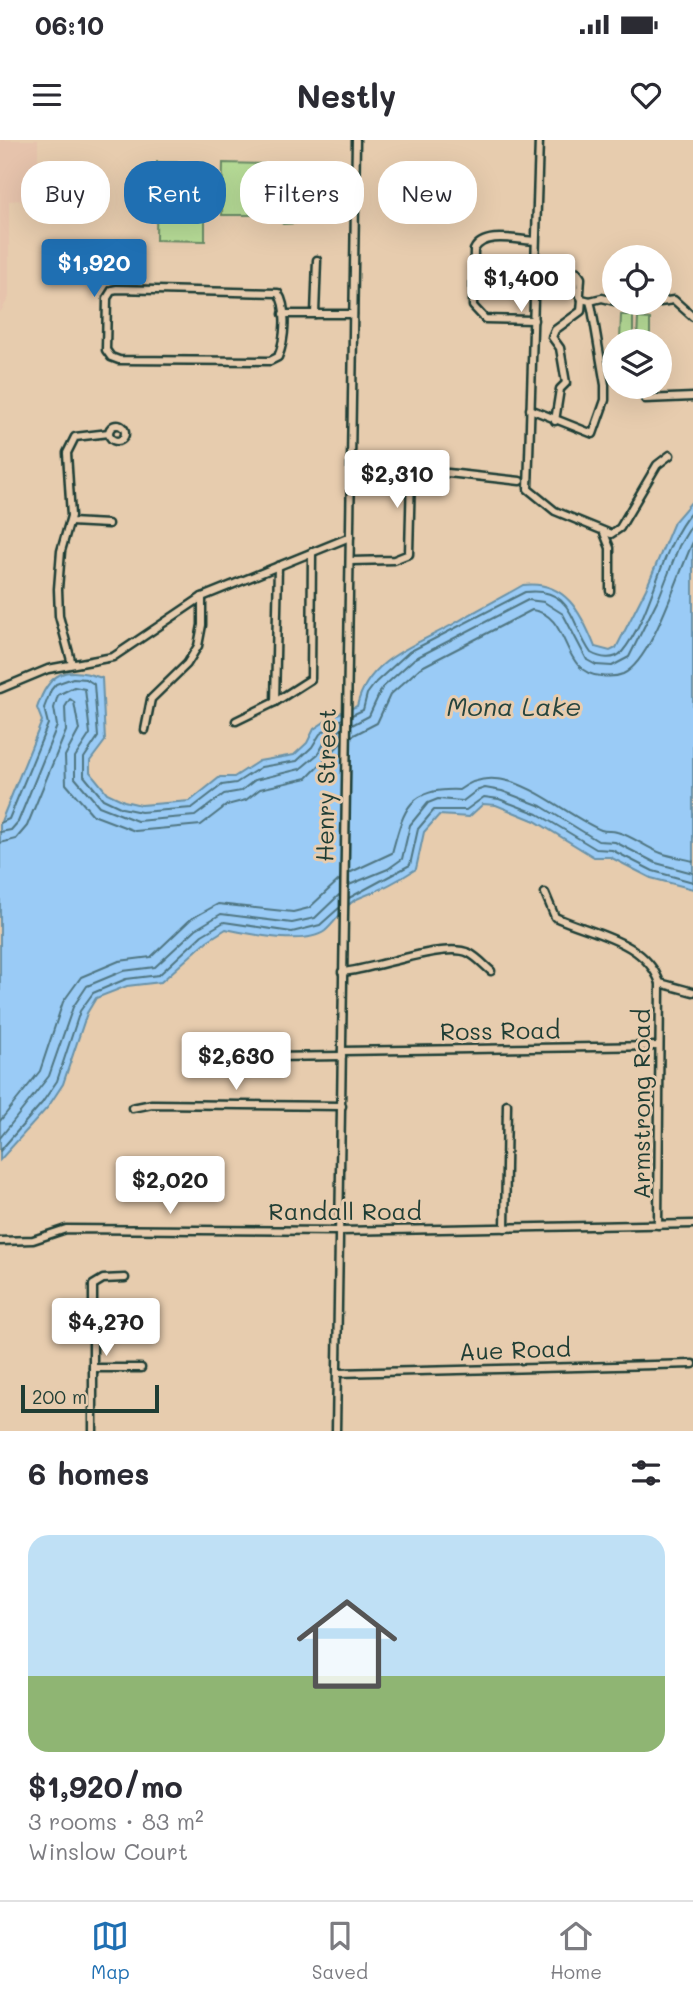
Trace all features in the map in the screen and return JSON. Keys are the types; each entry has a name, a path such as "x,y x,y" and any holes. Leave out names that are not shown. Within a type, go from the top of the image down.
{"street":[{"name":"Henry Street","path":"336,1431 356,140"},
{"path":"539,140 528,489 555,511 608,533 621,528 657,465 670,455"},
{"path":"534,320 485,319 473,306 474,250 478,242 486,239 535,242"},
{"path":"315,314 317,260"},
{"path":"535,271 577,272 574,287 581,296 602,300"},
{"path":"117,289 272,291 281,296 283,314 282,348 278,357 270,361 119,360 111,357 106,350 107,298 117,289"},
{"path":"555,421 560,389 566,383 560,348 552,337 555,330 581,311 581,296"},
{"path":"530,409 593,434 605,400 605,385 590,300"},
{"path":"672,300 693,317"},
{"path":"283,314 353,314"},
{"path":"672,398 693,397"},
{"path":"72,664 59,616 58,589 61,551 70,522 69,443 83,434 109,433"},
{"path":"350,561 394,560 409,554 411,472"},
{"path":"351,475 448,473 520,481"},
{"path":"70,522 108,524"},
{"path":"608,533 610,591"},
{"path":"0,689 48,669 113,657 202,597 350,537"},
{"path":"236,721 275,702 311,679 312,552"},
{"path":"275,702 278,566"},
{"path":"145,730 151,699 187,664 198,646 202,625 202,597"},
{"path":"545,893 555,918 634,949 651,964 660,983 693,992"},
{"path":"342,972 365,970 418,955 456,951 469,953 491,971"},
{"name":"Armstrong Road","path":"658,1225 660,983"},
{"name":"Ross Road","path":"271,1057 659,1046"},
{"path":"132,1108 152,1104 342,1106"},
{"path":"505,1228 507,1104"},
{"name":"Randall Road","path":"0,1241 33,1240 66,1229 340,1231 693,1224"},
{"path":"93,1431 93,1286 103,1279 125,1278"},
{"name":"Aue Road","path":"338,1373 693,1364"},
{"path":"93,1368 141,1368"}],"shaded area":[{"path":"0,140 38,140 38,161 21,161 21,200 9,201 9,297 0,313"}],"green space":[{"path":"226,163 240,163 240,215 226,215"},
{"path":"156,224 205,224 205,241 156,240"},
{"path":"621,315 633,315 633,329 620,329"},
{"path":"638,318 650,319 650,329 638,329"}],"water":[{"name":"Mona Lake","path":"693,500 693,889 651,878 610,857 594,857 535,821 496,805 483,804 469,817 439,815 424,832 416,869 389,885 354,900 325,931 304,938 291,938 226,929 207,941 161,982 127,986 96,998 87,1013 63,1084 48,1107 0,1160 0,824 42,721 37,708 53,679 69,672 102,678 105,741 90,761 90,772 107,793 141,805 190,801 220,777 234,777 259,761 294,755 307,743 314,729 335,715 357,706 372,675 397,654 523,585 538,585 561,593 584,622 595,647 610,651 616,648 646,589 674,522"}]}
